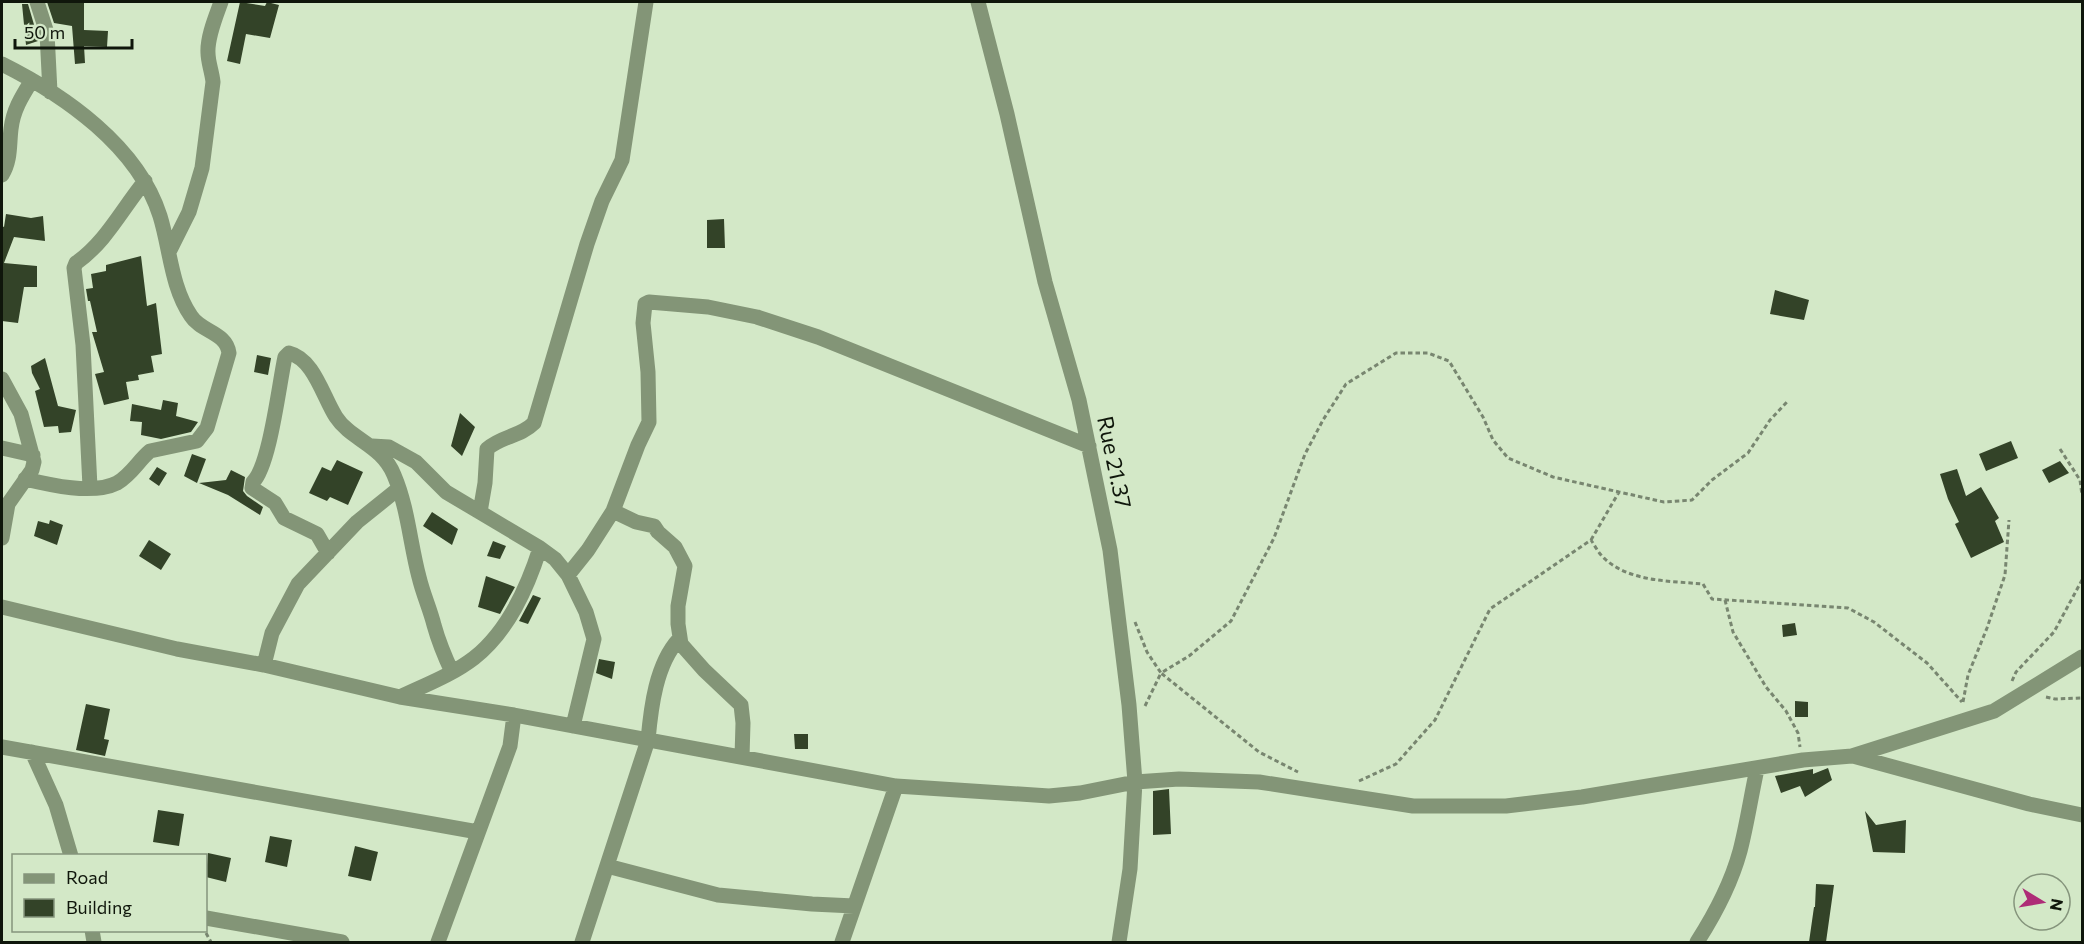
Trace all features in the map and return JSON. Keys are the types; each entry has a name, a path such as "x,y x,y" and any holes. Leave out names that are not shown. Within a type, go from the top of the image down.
{"street":[{"path":"37,2 47,33 50,92"},
{"path":"169,252 189,212 202,168 213,82 208,53 221,2"},
{"path":"480,512 487,449 504,437 527,430 534,423 587,244 602,201 622,160 646,2"},
{"name":"Rue 21.37","path":"978,2 1007,114 1045,282 1079,400 1110,550 1132,734 1135,782 1130,869 1119,942"},
{"path":"2,64 32,80 89,118 102,129 145,181 160,216 176,280 191,317 199,325 223,339 228,344 229,353 207,428 197,441 150,451 137,467 116,483 72,488 25,479"},
{"path":"2,175 9,160 15,110 32,80"},
{"path":"90,487 83,345 74,268 105,238 124,207 145,181"},
{"path":"568,575 588,550 613,511 649,422 648,372 643,323 645,304 649,302 708,308 757,317 818,337 1089,446"},
{"path":"328,553 317,534 284,518 274,503 252,488 265,460 285,357 289,353 300,357 320,384 343,426 372,446 387,462 394,474 413,541 419,579 439,645 452,672"},
{"path":"2,379 21,414 33,455 32,470 8,504 2,538"},
{"path":"372,446 389,447 416,462 446,492 540,548 555,559 568,575 586,612 594,639 573,726"},
{"path":"2,448 33,455"},
{"path":"264,665 272,633 298,584 357,522 398,489"},
{"path":"613,511 636,522 654,526 675,547 685,566 678,606 679,639 689,654 741,705 742,757"},
{"path":"400,697 452,672 474,658 511,616 533,570 540,548"},
{"path":"2,607 177,649 264,665 400,697 514,715 896,786 1049,796 1080,793 1135,782 1179,779 1259,782 1413,806 1506,806 1582,797 1803,760 1852,756 1986,714 2082,657"},
{"path":"582,942 648,740 651,709 657,684 672,647 679,639"},
{"path":"438,942 510,746 514,715"},
{"path":"2,747 478,832"},
{"path":"32,752 56,805 71,854"},
{"path":"1852,756 2030,804 2082,815"},
{"path":"1697,942 1712,920 1727,888 1740,851 1757,769"},
{"path":"842,942 896,786"},
{"path":"607,866 718,895 854,906"},
{"path":"207,918 342,942"}],"path":[{"path":"1132,734 1161,673 1189,656 1231,621 1274,538 1305,454 1346,384 1396,352 1428,353 1449,361 1483,417 1493,440 1508,458 1553,477 1664,502 1692,500 1712,480 1748,453 1770,420 1787,402"},
{"path":"2060,449 2080,480 2082,495"},
{"path":"1350,781 1360,781 1396,764 1436,720 1490,609 1591,540 1619,492"},
{"path":"1962,702 1968,675 1988,628 2005,575 2009,520"},
{"path":"1591,540 1604,559 1627,573 1664,581 1703,584 1712,599 1848,608 1874,622 1927,663 1962,702 1986,714"},
{"path":"2001,707 2016,672 2054,632 2082,580"},
{"path":"1725,600 1733,632 1798,733 1803,760"},
{"path":"1134,619 1147,652 1161,673 1260,752 1299,772"},
{"path":"2024,692 2055,699 2082,698"}],"building":[{"path":"47,2 84,2 84,30 108,31 107,47 84,46 85,63 75,64 72,26 54,23"},
{"path":"240,2 265,6 267,2 279,5 270,38 246,34 240,64 227,61"},
{"path":"22,4 28,4 38,41 26,45"},
{"path":"6,214 31,218 43,216 45,241 14,237 4,263 37,266 37,287 24,287 18,323 2,321 2,226 4,227"},
{"path":"724,219 725,248 707,248 707,220"},
{"path":"141,256 147,306 156,303 162,354 151,356 154,372 138,375 139,380 126,382 129,399 104,405 95,374 104,372 92,332 97,332 86,289 93,288 91,274 106,271 106,265"},
{"path":"1775,290 1809,300 1804,320 1770,314"},
{"path":"257,355 271,358 268,375 254,372"},
{"path":"45,358 58,406 76,410 71,432 59,433 58,426 44,427 35,391 40,389 31,366"},
{"path":"163,400 178,403 176,416 198,422 191,432 161,439 141,435 142,422 130,421 132,404 161,410"},
{"path":"460,413 475,427 462,456 451,446"},
{"path":"2011,441 2018,458 1986,471 1979,454"},
{"path":"192,454 206,459 197,483 184,476"},
{"path":"337,460 363,472 348,505 330,497 327,501 309,493 322,467 331,471"},
{"path":"2060,461 2069,473 2049,483 2042,470"},
{"path":"157,467 167,473 159,486 149,479"},
{"path":"1957,469 1966,496 1981,487 1999,518 1995,521 2004,542 1971,558 1955,524 1959,522 1940,474"},
{"path":"231,470 245,477 243,491 263,507 260,515 228,495 199,483 226,480"},
{"path":"432,512 458,529 452,545 423,526"},
{"path":"50,520 63,525 57,545 34,536 38,521 49,524"},
{"path":"149,540 171,554 161,570 139,556"},
{"path":"493,541 506,546 500,559 487,556"},
{"path":"486,576 515,587 500,614 478,607"},
{"path":"533,595 541,598 528,624 519,621"},
{"path":"1795,623 1797,635 1783,637 1782,625"},
{"path":"599,659 615,662 612,679 596,673"},
{"path":"1795,701 1808,702 1808,717 1795,717"},
{"path":"86,704 110,709 104,739 109,740 105,756 76,750"},
{"path":"794,734 808,734 808,749 795,749"},
{"path":"1828,768 1832,780 1805,797 1800,786 1781,793 1775,776 1813,769 1813,774"},
{"path":"1169,789 1171,834 1153,835 1153,791"},
{"path":"158,810 184,814 179,846 153,842"},
{"path":"1865,811 1876,825 1906,820 1905,853 1873,852"},
{"path":"270,836 292,840 287,867 265,862"},
{"path":"355,846 378,852 371,881 348,876"},
{"path":"208,853 231,858 226,882 207,877"},
{"path":"1816,884 1834,885 1826,942 1809,942"}]}
